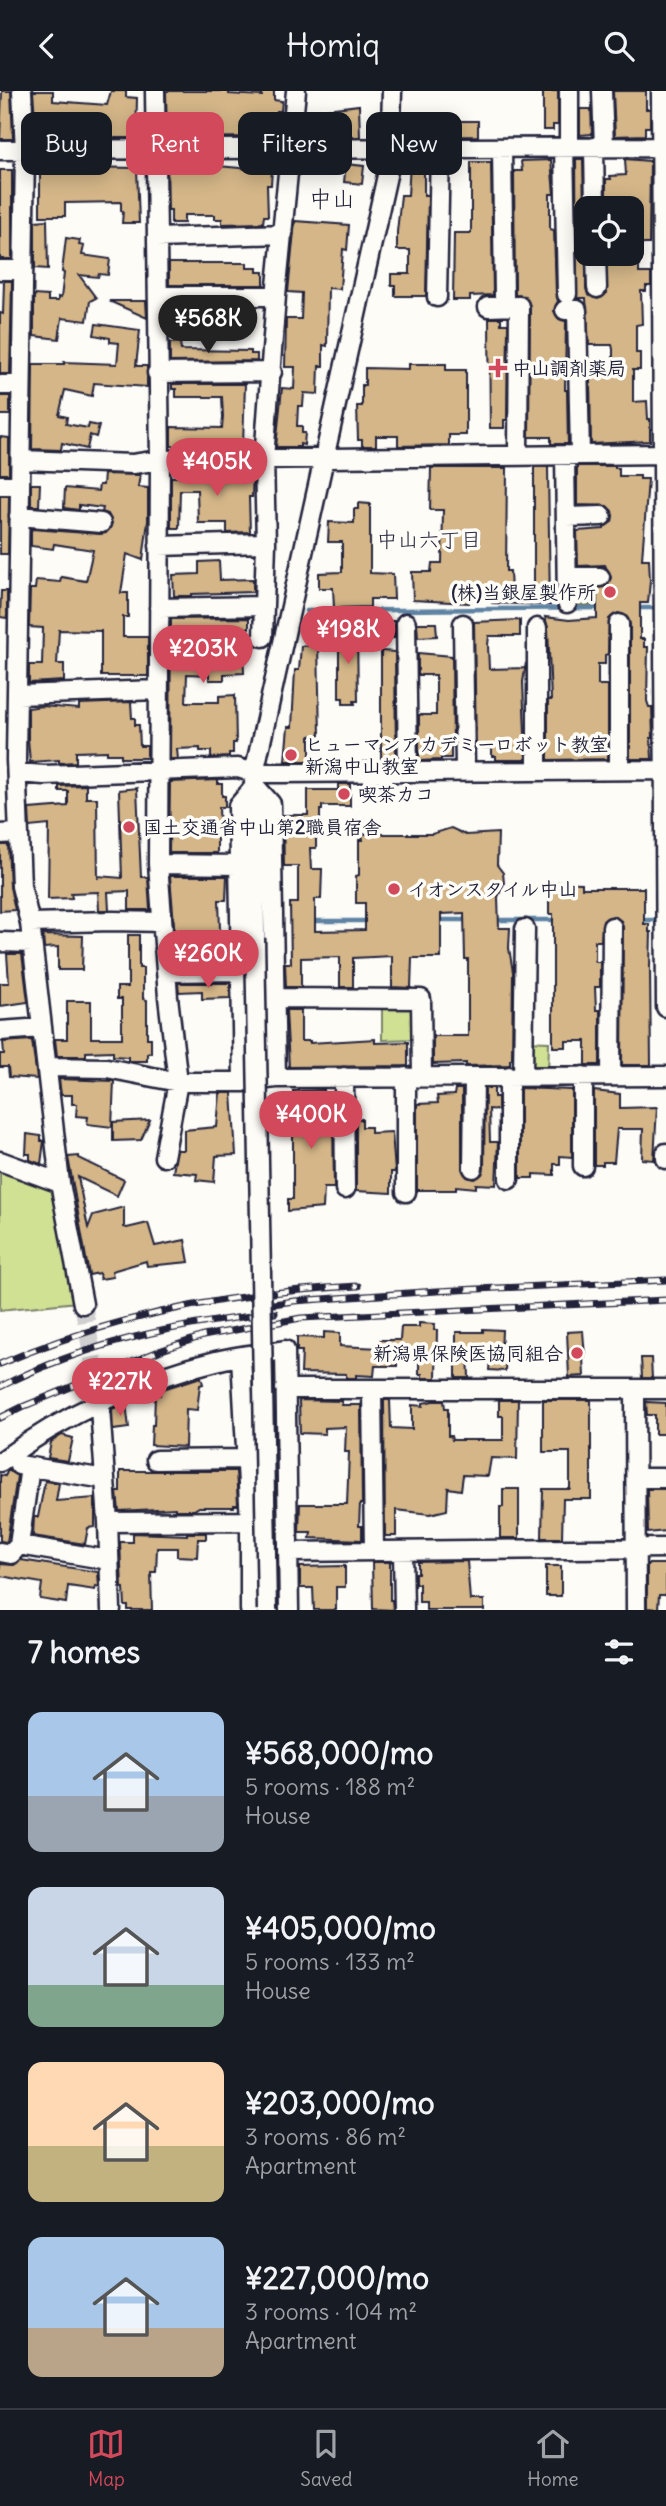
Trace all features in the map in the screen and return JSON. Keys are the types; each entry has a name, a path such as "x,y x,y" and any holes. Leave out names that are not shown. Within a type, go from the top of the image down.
{"street":[{"path":"22,91 23,112"},
{"path":"155,91 155,112"},
{"path":"294,112 296,91"},
{"path":"392,112 393,91"},
{"path":"567,603 566,517 572,455 577,310 566,302 569,91"},
{"path":"596,196 602,91"},
{"path":"661,91 664,147 666,1007"},
{"path":"462,148 664,147"},
{"path":"502,148 504,296"},
{"path":"0,150 21,150"},
{"path":"24,175 18,695 11,764 19,834 21,886 30,923 60,1183 83,1304"},
{"path":"157,175 160,460 158,864 177,1082 164,1157"},
{"path":"263,637 266,543 264,459 276,296 289,175"},
{"path":"267,1610 248,943 255,779 386,175"},
{"path":"438,297 440,175"},
{"path":"158,238 283,235"},
{"path":"596,266 597,288"},
{"path":"0,270 23,270"},
{"path":"158,296 276,296"},
{"path":"488,307 519,306 518,455"},
{"path":"157,373 272,372"},
{"path":"0,385 21,385"},
{"path":"21,460 133,464 160,460 664,454"},
{"path":"0,485 20,485"},
{"path":"19,516 101,523"},
{"path":"566,517 602,516"},
{"path":"159,546 266,543"},
{"path":"567,577 600,577"},
{"path":"0,580 19,579"},
{"path":"159,608 263,607"},
{"path":"406,623 408,771"},
{"path":"463,624 465,770"},
{"path":"619,624 620,769"},
{"path":"537,628 537,771"},
{"path":"18,695 158,690"},
{"path":"11,764 44,775 237,768 255,779 271,804 276,1077"},
{"path":"255,779 408,771 665,767"},
{"path":"243,1082 241,971 248,943 238,865 238,806 255,779"},
{"path":"0,834 19,834"},
{"path":"158,864 238,865"},
{"path":"30,923 162,922"},
{"path":"611,1076 612,927"},
{"path":"509,1178 525,929"},
{"path":"0,942 32,943"},
{"path":"248,943 274,947"},
{"path":"167,972 241,971"},
{"path":"275,998 421,999 406,1192"},
{"path":"0,1031 41,1028"},
{"path":"47,1067 107,1068 177,1082 243,1082 276,1077 666,1076"},
{"path":"583,1076 583,1166"},
{"path":"344,1077 345,1189"},
{"path":"473,1168 474,1077"},
{"path":"666,1153 666,1159"},
{"path":"0,1161 60,1183"},
{"path":"0,1462 99,1398 218,1360 285,1350 289,1610"},
{"path":"242,1357 250,1521 250,1610"},
{"path":"285,1389 666,1388"},
{"path":"372,1389 374,1551"},
{"path":"635,1389 636,1610"},
{"path":"99,1398 111,1610"},
{"path":"156,1460 247,1459"},
{"path":"0,1462 105,1479"},
{"path":"0,1552 11,1554 19,1545 30,1467"},
{"path":"636,1478 666,1478"},
{"path":"108,1522 250,1521"},
{"path":"19,1545 109,1560"},
{"path":"288,1552 666,1548"},
{"path":"404,1551 404,1610"}],"green space":[{"path":"594,584 593,605 572,605 572,589 577,585"},
{"path":"382,1006 411,1006 416,1009 416,1039 382,1040"},
{"path":"524,1041 549,1042 548,1076 523,1076"},
{"path":"0,1168 55,1188 77,1302 0,1310"}],"building":[{"path":"2,91 11,91 13,139 0,139"},
{"path":"33,91 53,91 53,101 107,105 111,91 126,91 126,97 137,98 137,112 126,112 126,138 112,138 112,112 34,112"},
{"path":"166,91 229,91 229,94 262,96 262,91 274,91 274,100 282,101 281,111 277,112 238,112 238,137 224,137 224,112 166,112"},
{"path":"543,91 558,91 558,125 553,125 553,130 543,130"},
{"path":"613,91 646,91 650,127 645,127 645,135 615,136"},
{"path":"359,105 360,137 352,137 352,112 311,111"},
{"path":"580,109 591,109 592,134 580,135"},
{"path":"462,121 478,121 478,136 462,136"},
{"path":"576,159 583,159 584,196 576,196"},
{"path":"625,159 650,161 649,244 644,244 644,196 606,196 606,179 611,179 610,176 626,175"},
{"path":"551,160 554,194 550,194 550,229 554,230 558,301 554,311 559,319 566,321 565,390 568,444 551,444 551,437 529,437 530,306 525,296 515,295 514,171 522,171 521,161"},
{"path":"471,162 491,162 493,295 470,296 470,300 453,300 454,233 471,233"},
{"path":"352,165 364,166 362,184 344,182 345,175 352,175"},
{"path":"224,167 238,168 238,175 272,175 271,185 267,185 268,216 264,216 263,223 222,224 222,219 215,219 215,215 184,215 184,223 171,223 171,210 168,210 167,175 224,175"},
{"path":"112,168 126,168 126,175 137,175 139,223 122,223 121,202 65,203 65,216 40,216 40,175 112,175"},
{"path":"0,170 12,170 12,259 0,259"},
{"path":"409,175 424,175 424,195 428,195 426,296 395,296 395,285 391,285 391,274 410,274 410,250 397,250 401,195 408,195"},
{"path":"47,220 48,269 35,268 35,221"},
{"path":"295,221 349,225 347,250 343,249 340,289 328,288 327,346 323,345 323,366 319,366 318,394 304,393 303,406 298,406 297,426 302,426 302,433 305,433 304,445 276,447 282,388 294,389 295,367 285,367 286,319 301,319 302,293 288,292"},
{"path":"66,238 80,240 79,245 84,246 82,255 110,259 108,275 79,275 96,298 90,301 87,321 62,318 59,339 34,336 34,295 48,296 48,301 58,301 58,297 61,298"},
{"path":"169,263 247,263 247,268 257,268 257,272 264,272 264,285 169,285"},
{"path":"577,266 586,266 588,295 598,299 607,293 607,266 639,266 639,273 651,273 651,286 646,286 646,291 641,291 642,324 636,325 636,353 640,353 640,370 633,370 633,402 647,401 650,441 591,444 590,374 613,374 613,349 612,345 589,345 586,298 577,298"},
{"path":"4,281 12,281 10,374 0,374 0,313 3,314"},
{"path":"109,301 146,301 147,318"},
{"path":"489,318 501,318 501,324 508,324 507,420 504,420 504,428 490,428"},
{"path":"96,324 140,330 136,366 147,366 147,387 94,383 92,396 65,390 59,415 67,417 66,424 88,428 89,424 99,426 96,437 90,435 87,449 62,443 61,450 32,449 33,364 117,364 119,343 94,335"},
{"path":"180,342 181,350 251,351 251,354 257,354 257,361 170,362 170,343"},
{"path":"409,364 446,364 446,370 466,370 466,435 449,435 449,445 398,446 398,436 376,436 376,446 362,446 362,440 358,440 357,406 362,406 365,368 409,369"},
{"path":"172,384 245,384 243,445 240,445 240,448 171,446 171,427 222,428 223,417 222,397 176,397 176,389 172,389"},
{"path":"0,396 10,396 10,415 0,415"},
{"path":"0,437 9,438 9,474 0,474"},
{"path":"577,466 615,466 619,468 619,476 640,476 640,479 648,479 642,559 649,559 650,580 648,603 640,603 640,639 644,639 644,647 648,647 647,701 649,707 652,707 652,759 630,759 630,624 625,615 618,613 609,619 608,654 605,655 605,664 598,664 598,685 608,685 608,759 548,760 548,700 551,700 548,628 545,617 569,620 597,618 597,588 606,586 611,578 605,565 578,566 577,531 604,529 612,522 613,516 607,506 577,505"},
{"path":"534,467 548,467 550,605 492,603 490,594 469,594 469,603 413,600 412,572 431,572 432,563 442,563 443,510 430,510 431,468 507,468 506,571 510,571 511,592 534,592"},
{"path":"253,470 252,497 249,497 250,532 227,533 227,523 198,523 197,490 180,490 179,528 171,528 171,477 190,476 189,471"},
{"path":"104,474 140,475 138,487 148,488 148,521 143,560 127,554 121,593 128,593 128,617 123,617 123,637 148,637 148,676 101,676 101,631 59,630 57,664 64,664 64,681 29,683 29,665 42,665 43,628 29,627 30,589 35,589 36,580 60,582 61,577 86,581 93,550 54,544 53,549 31,546 31,531 106,533 112,523 108,514 102,512 103,508 79,505 79,510 64,508 65,488 98,491 99,485 103,485"},
{"path":"31,484 40,484 39,506 31,506"},
{"path":"0,496 9,496 8,554 0,554"},
{"path":"358,503 370,504 370,573 393,574 394,599 370,599 370,607 334,608 333,588 319,588 319,573 342,572 342,542 328,542 329,522 354,523 354,509 358,509"},
{"path":"219,561 220,580 253,579 253,592 174,596 173,575 199,574 199,562"},
{"path":"1,591 7,591 7,618 0,617"},
{"path":"249,618 249,628 225,628 225,649 243,648 244,673 224,674 224,680 209,680 209,675 187,674 186,702 219,702 219,696 235,695 236,743 233,743 233,753 229,753 229,757 211,758 211,751 200,751 200,748 177,749 178,759 170,759 171,619"},
{"path":"520,620 520,636 489,636 489,669 525,668 526,663 523,682 526,760 496,760 496,756 492,756 492,748 476,748 474,622"},
{"path":"380,621 394,621 394,638 380,639"},
{"path":"417,623 436,623 437,636 418,637"},
{"path":"341,629 357,629 358,701 354,701 355,704 343,704 343,698 339,698"},
{"path":"318,645 320,735 310,736 310,761 285,761 288,727 292,727 295,670 299,670 301,646"},
{"path":"381,651 395,652 396,760 381,760"},
{"path":"418,653 452,656 451,758 419,761 419,715 436,715 436,675 418,675"},
{"path":"131,702 132,718 135,718 135,725 139,725 140,746 147,746 147,758 121,758 121,754 107,754 107,751 76,752 76,762 30,762 28,708 42,706 79,709 79,704"},
{"path":"218,780 218,784 222,784 225,807 219,807 217,853 169,853 170,782"},
{"path":"338,784 350,784 350,806 322,806 320,836 316,836 316,848 310,848 311,869 322,869 321,899 315,899 315,931 365,930 365,903 356,903 359,840 363,840 362,834 432,834 451,828 466,835 498,833 497,865 503,873 504,883 498,897 499,928 510,928 509,948 513,972 510,1065 433,1064 433,1036 468,1036 468,959 465,959 464,913 441,914 441,958 412,958 411,988 392,987 392,956 353,958 353,987 340,987 340,957 301,958 301,987 286,987 285,963 291,963 290,903 298,903 298,866 284,866 283,815 308,815 308,790 338,790"},
{"path":"86,785 86,798 97,798 98,879 98,876 122,878 119,790 137,788 141,877 148,877 150,910 129,910 129,891 108,892 109,910 99,910 98,892 71,893 72,898 48,899 49,825 30,827 29,809 68,806 68,791 59,791 59,786"},
{"path":"0,845 8,845 10,887 15,910 0,911"},
{"path":"170,876 227,876 226,900 219,900 221,960 177,960"},
{"path":"549,882 582,883 582,888 644,888 644,924 649,924 651,932 651,1065 622,1065 623,927 621,921 613,916 603,921 601,941 595,941 595,962 600,962 600,987 595,987 596,1010 600,1010 600,1065 586,1065 586,1041 566,1041 566,1047 553,1047 553,914 549,914"},
{"path":"43,935 83,936 82,970 58,970 58,947 44,948"},
{"path":"128,935 139,935 139,968 143,968 143,999 147,1000 147,1038 151,1038 151,1053 147,1053 147,1061 128,1061 128,1057 113,1056 113,1051 86,1052 86,1056 57,1056 55,1039 67,1039 67,1001 91,1001 91,1038 122,1038 122,999 117,999 117,987 128,987"},
{"path":"7,954 22,954 28,1002 0,1006 0,983 9,983"},
{"path":"178,983 230,983 230,998 202,999 202,991 179,992"},
{"path":"286,1010 301,1010 301,1041 310,1043 375,1039 375,1043 408,1042 408,1066 289,1067"},
{"path":"32,1040 37,1079 9,1077 8,1067 0,1067 0,1054 4,1054 3,1042"},
{"path":"59,1079 114,1081 112,1127 87,1124 88,1117 76,1116 77,1104 72,1104 72,1095 61,1095"},
{"path":"485,1088 494,1088 494,1097 498,1097 498,1110 489,1109 490,1142 498,1142 496,1185 476,1184 476,1188 456,1186 456,1190 417,1190 417,1104 438,1103 437,1096 454,1095 455,1089 462,1089 462,1169 467,1177 474,1179 482,1174 484,1168"},
{"path":"520,1088 572,1090 572,1157 560,1156 560,1164 554,1164 554,1175 533,1174 533,1178 520,1178"},
{"path":"324,1090 325,1115 332,1115 333,1119 334,1188 324,1188 323,1208 288,1211 288,1199 293,1199 293,1091"},
{"path":"594,1091 620,1094 620,1108 657,1107 654,1160 642,1159 643,1129 617,1129 614,1162 594,1165"},
{"path":"220,1093 232,1093 236,1155 216,1156 214,1182 196,1180 197,1174 173,1172 177,1150 184,1150 184,1130 217,1127"},
{"path":"356,1119 362,1119 362,1127 371,1127 371,1133 392,1132 395,1172 391,1172 391,1193 356,1191"},
{"path":"150,1120 141,1140 113,1141 113,1122"},
{"path":"27,1134 41,1136 41,1141 44,1141 41,1164 30,1160 30,1154 26,1154"},
{"path":"79,1156 124,1180 117,1196 78,1177 88,1228 93,1215 124,1207 124,1227 148,1223 155,1246 185,1240 189,1262 147,1266 146,1261 112,1271 113,1277 100,1279 99,1273 89,1275 68,1157"},
{"path":"419,1323 435,1324 434,1330 437,1330 436,1378 422,1378 422,1374 419,1374 419,1359 397,1358 397,1366 375,1366 374,1376 356,1375 356,1378 346,1378 346,1374 301,1373 302,1351 297,1351 297,1337 324,1338 324,1332 340,1333 340,1346 380,1348 380,1340 400,1340 401,1327 419,1327"},
{"path":"483,1329 502,1330 501,1354 506,1354 505,1371 489,1370 491,1348 468,1349 469,1378 456,1378 456,1332 483,1332"},
{"name":"新潟県保険医協同組合","path":"583,1331 584,1376 569,1377 567,1332"},
{"path":"641,1358 651,1358 652,1378 642,1378"},
{"path":"201,1377 203,1384 200,1385 197,1410 186,1409 185,1447 151,1445 155,1395 160,1395 160,1390"},
{"path":"299,1400 342,1401 342,1405 361,1405 362,1504 359,1526 362,1526 362,1540 310,1538 311,1532 299,1532 300,1504 347,1504 349,1452 345,1452 346,1427 325,1428 325,1434 300,1433"},
{"path":"384,1400 390,1400 391,1428 412,1429 412,1405 423,1406 423,1403 444,1401 445,1408 448,1408 448,1436 451,1436 452,1440 503,1440 503,1416 499,1416 499,1400 518,1400 517,1459 491,1458 488,1476 463,1475 461,1490 448,1488 447,1510 430,1514 396,1510 396,1536 385,1536"},
{"path":"543,1400 591,1400 591,1499 563,1499 562,1538 542,1538 543,1489 570,1489 570,1452 543,1452"},
{"path":"646,1402 666,1403 666,1434 655,1434 655,1415 647,1415"},
{"path":"126,1403 129,1428 113,1430 112,1409"},
{"path":"62,1435 73,1438 68,1461 48,1458 51,1442"},
{"path":"8,1470 17,1476 7,1542 0,1541 0,1475 5,1476"},
{"path":"120,1471 236,1471 238,1505 199,1507 194,1510 175,1508 119,1511 117,1492 120,1492"},
{"path":"45,1481 59,1483 56,1501 95,1498 95,1527 88,1528 85,1544 33,1536 34,1517 38,1517"},
{"path":"503,1489 519,1489 519,1538 500,1538"},
{"path":"647,1489 666,1489 666,1531 648,1533"},
{"path":"133,1533 206,1533 206,1539 198,1539 197,1557 177,1556 177,1548 157,1548 156,1572 151,1572 152,1610 128,1610 128,1606 125,1606 120,1542 133,1542"},
{"path":"21,1560 98,1572 99,1587 96,1586 95,1590 68,1586 66,1603 40,1599 42,1583 0,1576 0,1564 14,1565"},
{"path":"467,1561 470,1600 484,1600 484,1610 426,1610 426,1602 419,1602 419,1584 415,1584 418,1562"},
{"path":"372,1562 390,1562 390,1600 393,1610 373,1609"},
{"path":"647,1564 666,1564 666,1595 659,1595 658,1609 647,1608"},
{"path":"345,1566 345,1587 336,1587 336,1610 314,1610 313,1588 300,1588 300,1567"},
{"path":"546,1566 561,1566 561,1596 546,1596"}],"waterway":[{"path":"307,611 600,608"},
{"path":"636,608 659,608"},
{"path":"436,920 469,920"},
{"path":"495,920 556,920"},
{"path":"639,920 660,920"},
{"path":"310,921 371,921"}],"tunnel":[{"path":"83,1304 99,1393"}],"railway":[{"path":"259,1306 437,1291 666,1280"},
{"path":"0,1364 86,1332 176,1309 266,1294 358,1286"},
{"path":"0,1418 159,1351 203,1336 301,1318 666,1300"},
{"path":"0,1387 66,1358 134,1337 275,1313"}],"place":[{"name":"中山調剤薬局","path":"498,368"},
{"name":"(株)当銀屋製作所","path":"610,592"},
{"name":"ヒューマンアカデミーロボット教室 新潟中山教室","path":"291,755"},
{"name":"喫茶カコ","path":"344,794"},
{"name":"国土交通省中山第2職員宿舎","path":"129,827"},
{"name":"イオンスタイル中山","path":"394,889"},
{"name":"新潟県保険医協同組合","path":"577,1353"}],"district":[{"name":"中山","path":"332,198"},
{"name":"中山六丁目","path":"429,539"}]}
